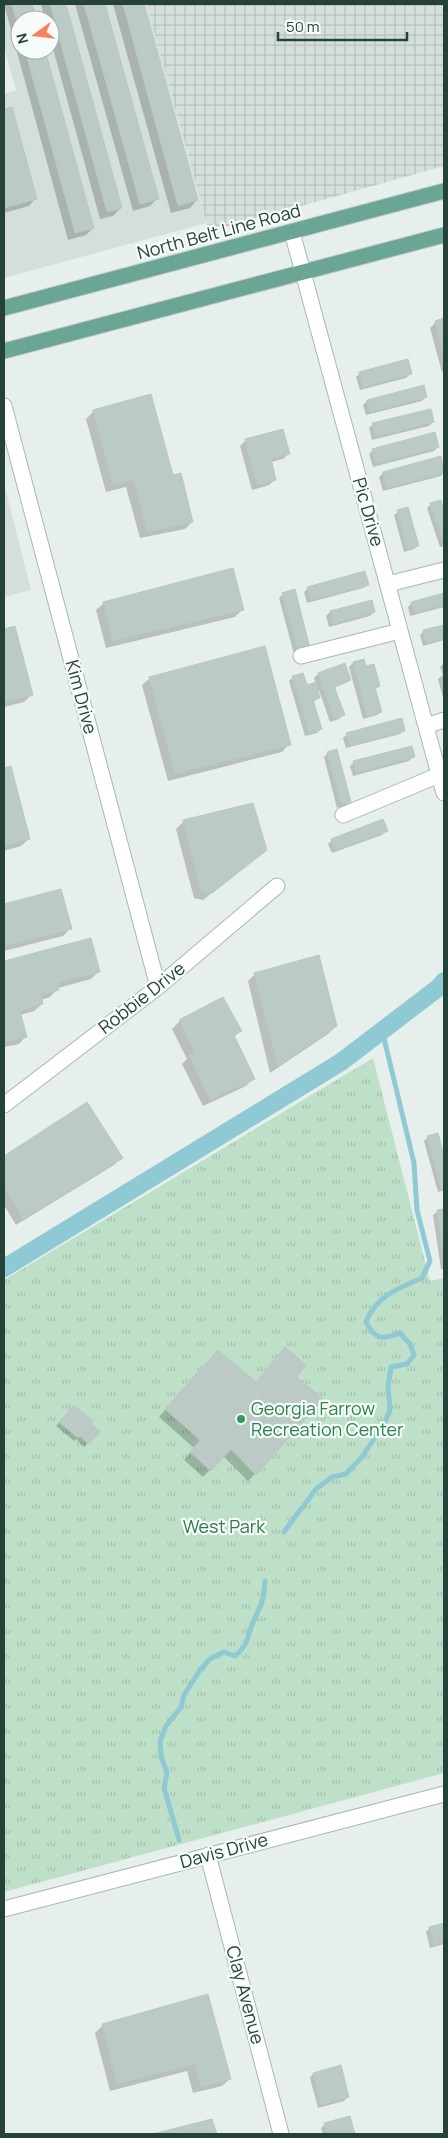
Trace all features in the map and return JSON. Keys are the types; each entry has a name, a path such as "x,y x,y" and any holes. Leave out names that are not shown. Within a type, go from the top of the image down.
{"main road":[{"name":"North Belt Line Road","path":"4,308 444,191"},
{"path":"4,351 444,235"}],"street":[{"name":"Pic Drive","path":"292,232 444,793"},
{"name":"Kim Drive","path":"4,406 158,987"},
{"path":"388,584 444,570"},
{"path":"301,656 400,631"},
{"path":"426,726 444,720"},
{"path":"343,815 440,775"},
{"name":"Robbie Drive","path":"4,1105 158,987 277,886"},
{"name":"Davis Drive","path":"4,1909 444,1794"},
{"name":"Clay Avenue","path":"208,1855 281,2134"}],"shaded area":[{"path":"4,4 147,4 206,223 4,278 4,94 16,90 4,47"},
{"path":"147,4 444,4 444,166 209,232"},
{"path":"4,484 31,590 4,597"}],"green space":[{"name":"West Park","path":"373,1058 430,1281 444,1278 444,1773 4,1892 4,1280"}],"building":[{"path":"12,4 32,4 34,10 14,10"},
{"path":"50,4 66,4 122,208 107,212 60,40 60,10 52,10"},
{"path":"84,4 105,4 159,199 140,204"},
{"path":"123,4 144,4 198,200 178,206"},
{"path":"28,60 48,60 94,228 75,233"},
{"path":"12,107 37,199 4,208 4,109"},
{"path":"444,318 444,355 435,321"},
{"path":"408,359 412,374 363,387 359,372"},
{"path":"424,385 427,397 370,412 367,400"},
{"path":"151,394 173,475 181,473 193,522 147,532 134,480 113,485 93,410"},
{"path":"431,409 434,422 376,437 372,423"},
{"path":"283,429 290,454 271,459 276,480 257,485 245,439"},
{"path":"435,432 439,447 376,464 372,449"},
{"path":"441,456 444,473 387,488 383,472"},
{"path":"441,500 444,510 444,544 430,503"},
{"path":"408,507 419,546 407,549 397,510"},
{"path":"233,568 244,610 113,641 103,602"},
{"path":"365,571 369,585 311,600 307,587"},
{"path":"295,589 310,648 298,651 282,593"},
{"path":"444,593 444,605 414,613 411,602"},
{"path":"372,600 375,612 333,624 330,611"},
{"path":"444,625 444,638 426,643 423,630"},
{"path":"15,626 33,695 4,702 4,629"},
{"path":"265,646 291,745 175,774 149,677"},
{"path":"364,659 366,666 374,664 380,686 375,688 382,712 367,716 353,662"},
{"path":"345,663 351,680 334,686 345,715 334,719 318,673"},
{"path":"303,673 307,685 316,682 320,698 313,700 322,729 309,733 292,676"},
{"path":"402,718 405,731 350,745 346,733"},
{"path":"412,746 415,757 356,773 353,761"},
{"path":"337,749 351,802 341,804 327,752"},
{"path":"11,766 30,839 4,846 4,768"},
{"path":"253,803 267,850 212,893 201,891 183,820"},
{"path":"383,819 388,831 336,850 331,839"},
{"path":"61,889 72,929 4,946 4,904"},
{"path":"91,938 100,972 58,983 59,990 41,995 43,1004 20,1011 27,1037 4,1042 4,961"},
{"path":"319,955 337,1026 278,1066 254,973"},
{"path":"223,997 242,1031 234,1035 255,1079 210,1100 189,1055 195,1053 179,1020"},
{"path":"87,1102 123,1158 23,1219 4,1186 4,1156"},
{"path":"438,1133 444,1156 444,1188 441,1189 427,1136"},
{"path":"444,1209 444,1263 437,1210"},
{"name":"Georgia Farrow Recreation Center","path":"285,1347 306,1365 297,1377 323,1399 256,1475 231,1449 211,1471 190,1452 200,1440 165,1409 218,1350 256,1382"},
{"path":"74,1405 93,1421 91,1424 100,1432 89,1444 80,1436 78,1438 59,1422"},
{"path":"444,1923 444,1942 434,1945 429,1927"},
{"path":"208,1994 231,2079 201,2087 195,2064 117,2084 102,2024"},
{"path":"341,2065 349,2097 321,2105 313,2073"},
{"path":"350,2116 355,2134 327,2134 324,2123"},
{"path":"212,2119 217,2134 153,2134"}],"waterway":[{"path":"4,1268 341,1062 438,988 444,981"},
{"path":"284,1532 316,1489 332,1477 346,1474 362,1457 385,1422 390,1410 388,1386 391,1367 407,1364 414,1355 410,1344 400,1333 388,1337 380,1337 369,1328 366,1322 370,1313 382,1299 397,1289 422,1278 430,1261 417,1210 414,1163 382,1030"},
{"path":"179,1840 164,1788 167,1773 161,1756 160,1741 166,1726 181,1707 184,1695 200,1670 210,1659 224,1652 235,1656 243,1648 262,1603 265,1581"}],"place":[{"name":"Georgia Farrow Recreation Center","path":"241,1419"}]}
